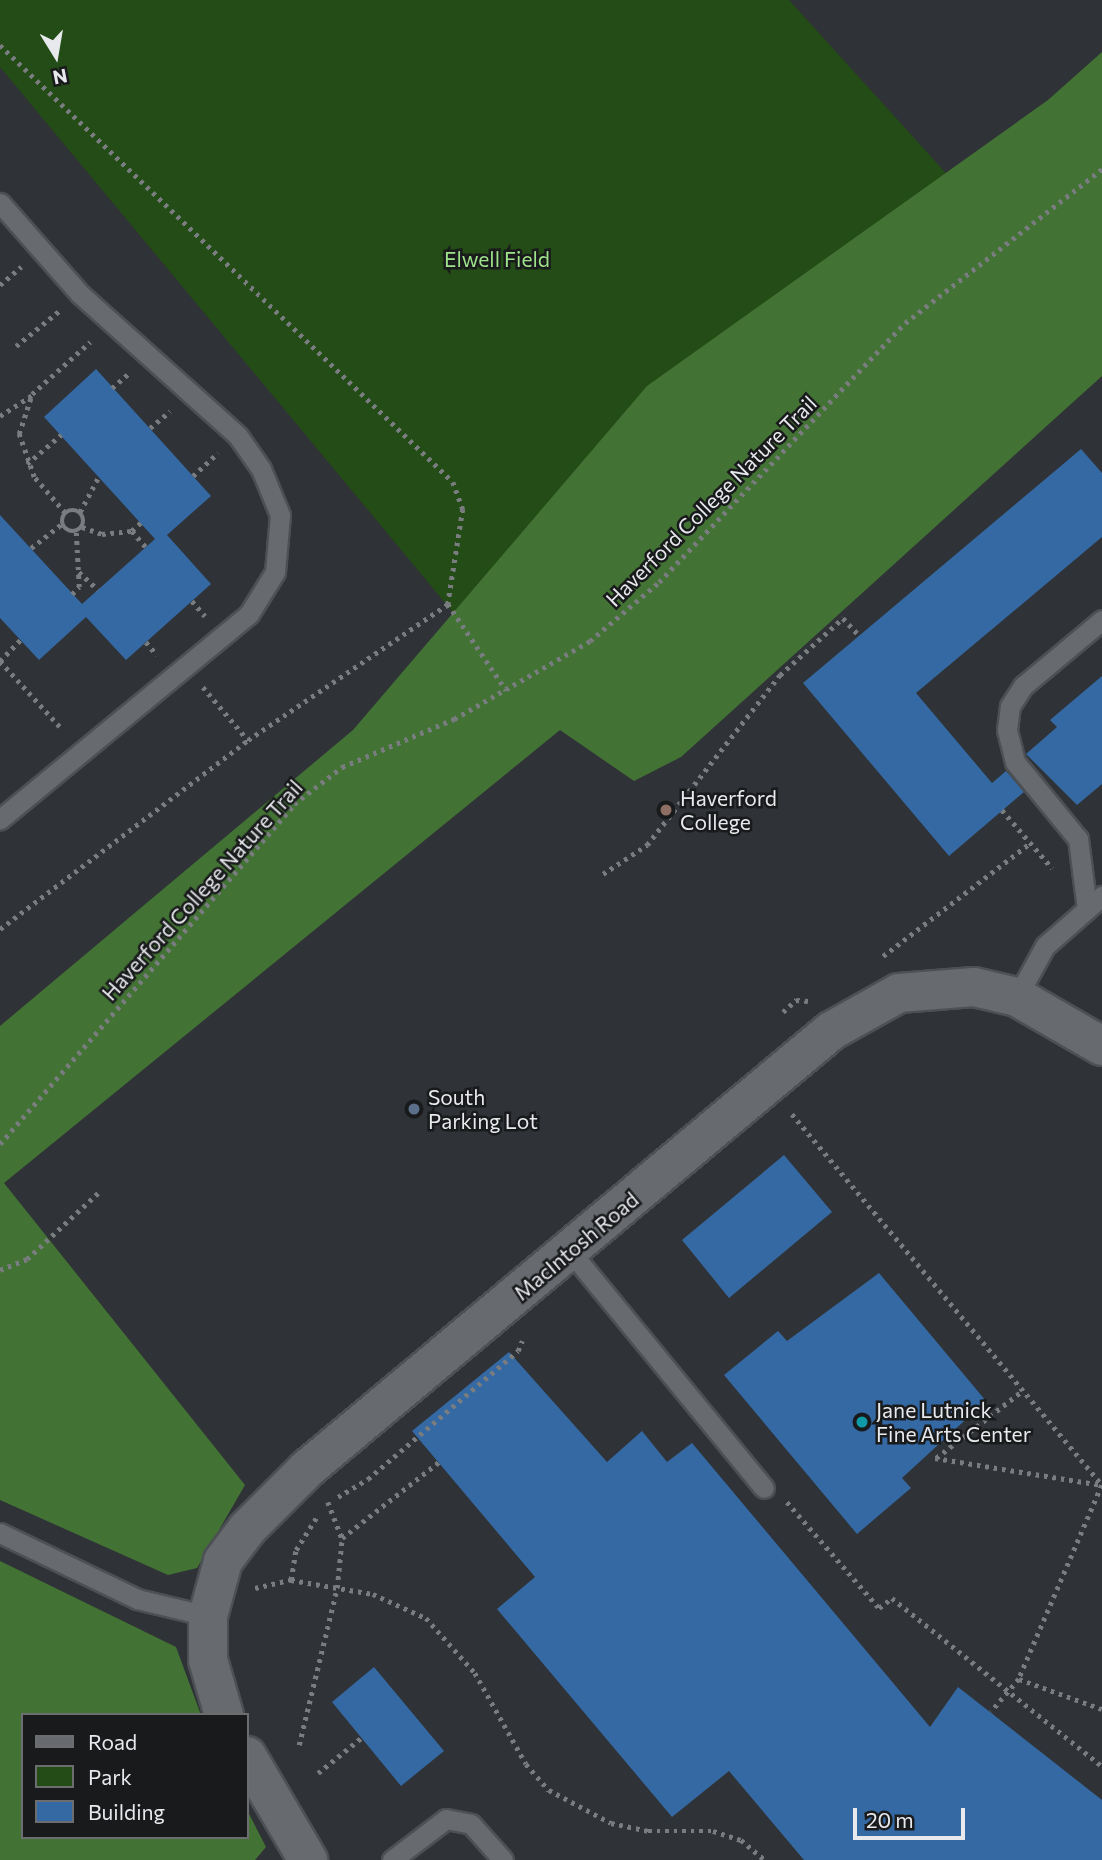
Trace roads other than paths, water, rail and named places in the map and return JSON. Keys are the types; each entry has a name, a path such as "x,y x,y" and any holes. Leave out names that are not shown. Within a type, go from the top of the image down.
{"street":[{"name":"MacIntosh Road","path":"223,1713 208,1660 208,1616 223,1561 270,1503 831,1031 899,993 974,987 1017,997 1102,1046"},
{"path":"248,1758 308,1860"}],"lane":[{"path":"0,203 80,295 238,436 261,469 280,515 275,572 249,614 0,819"},
{"path":"1017,997 1045,946 1095,902 1078,839 1015,762 1007,730 1010,706 1023,686 1102,620"},
{"path":"570,1251 764,1489"},
{"path":"0,1533 137,1599 208,1616"},
{"path":"392,1860 446,1819 471,1824 503,1860"}],"place":[{"name":"Haverford College","path":"666,810"},
{"name":"South Parking Lot","path":"414,1109"},
{"name":"Jane Lutnick Fine Arts Center","path":"862,1422"}],"park label":[{"name":"Elwell Field","path":"497,259"}]}
